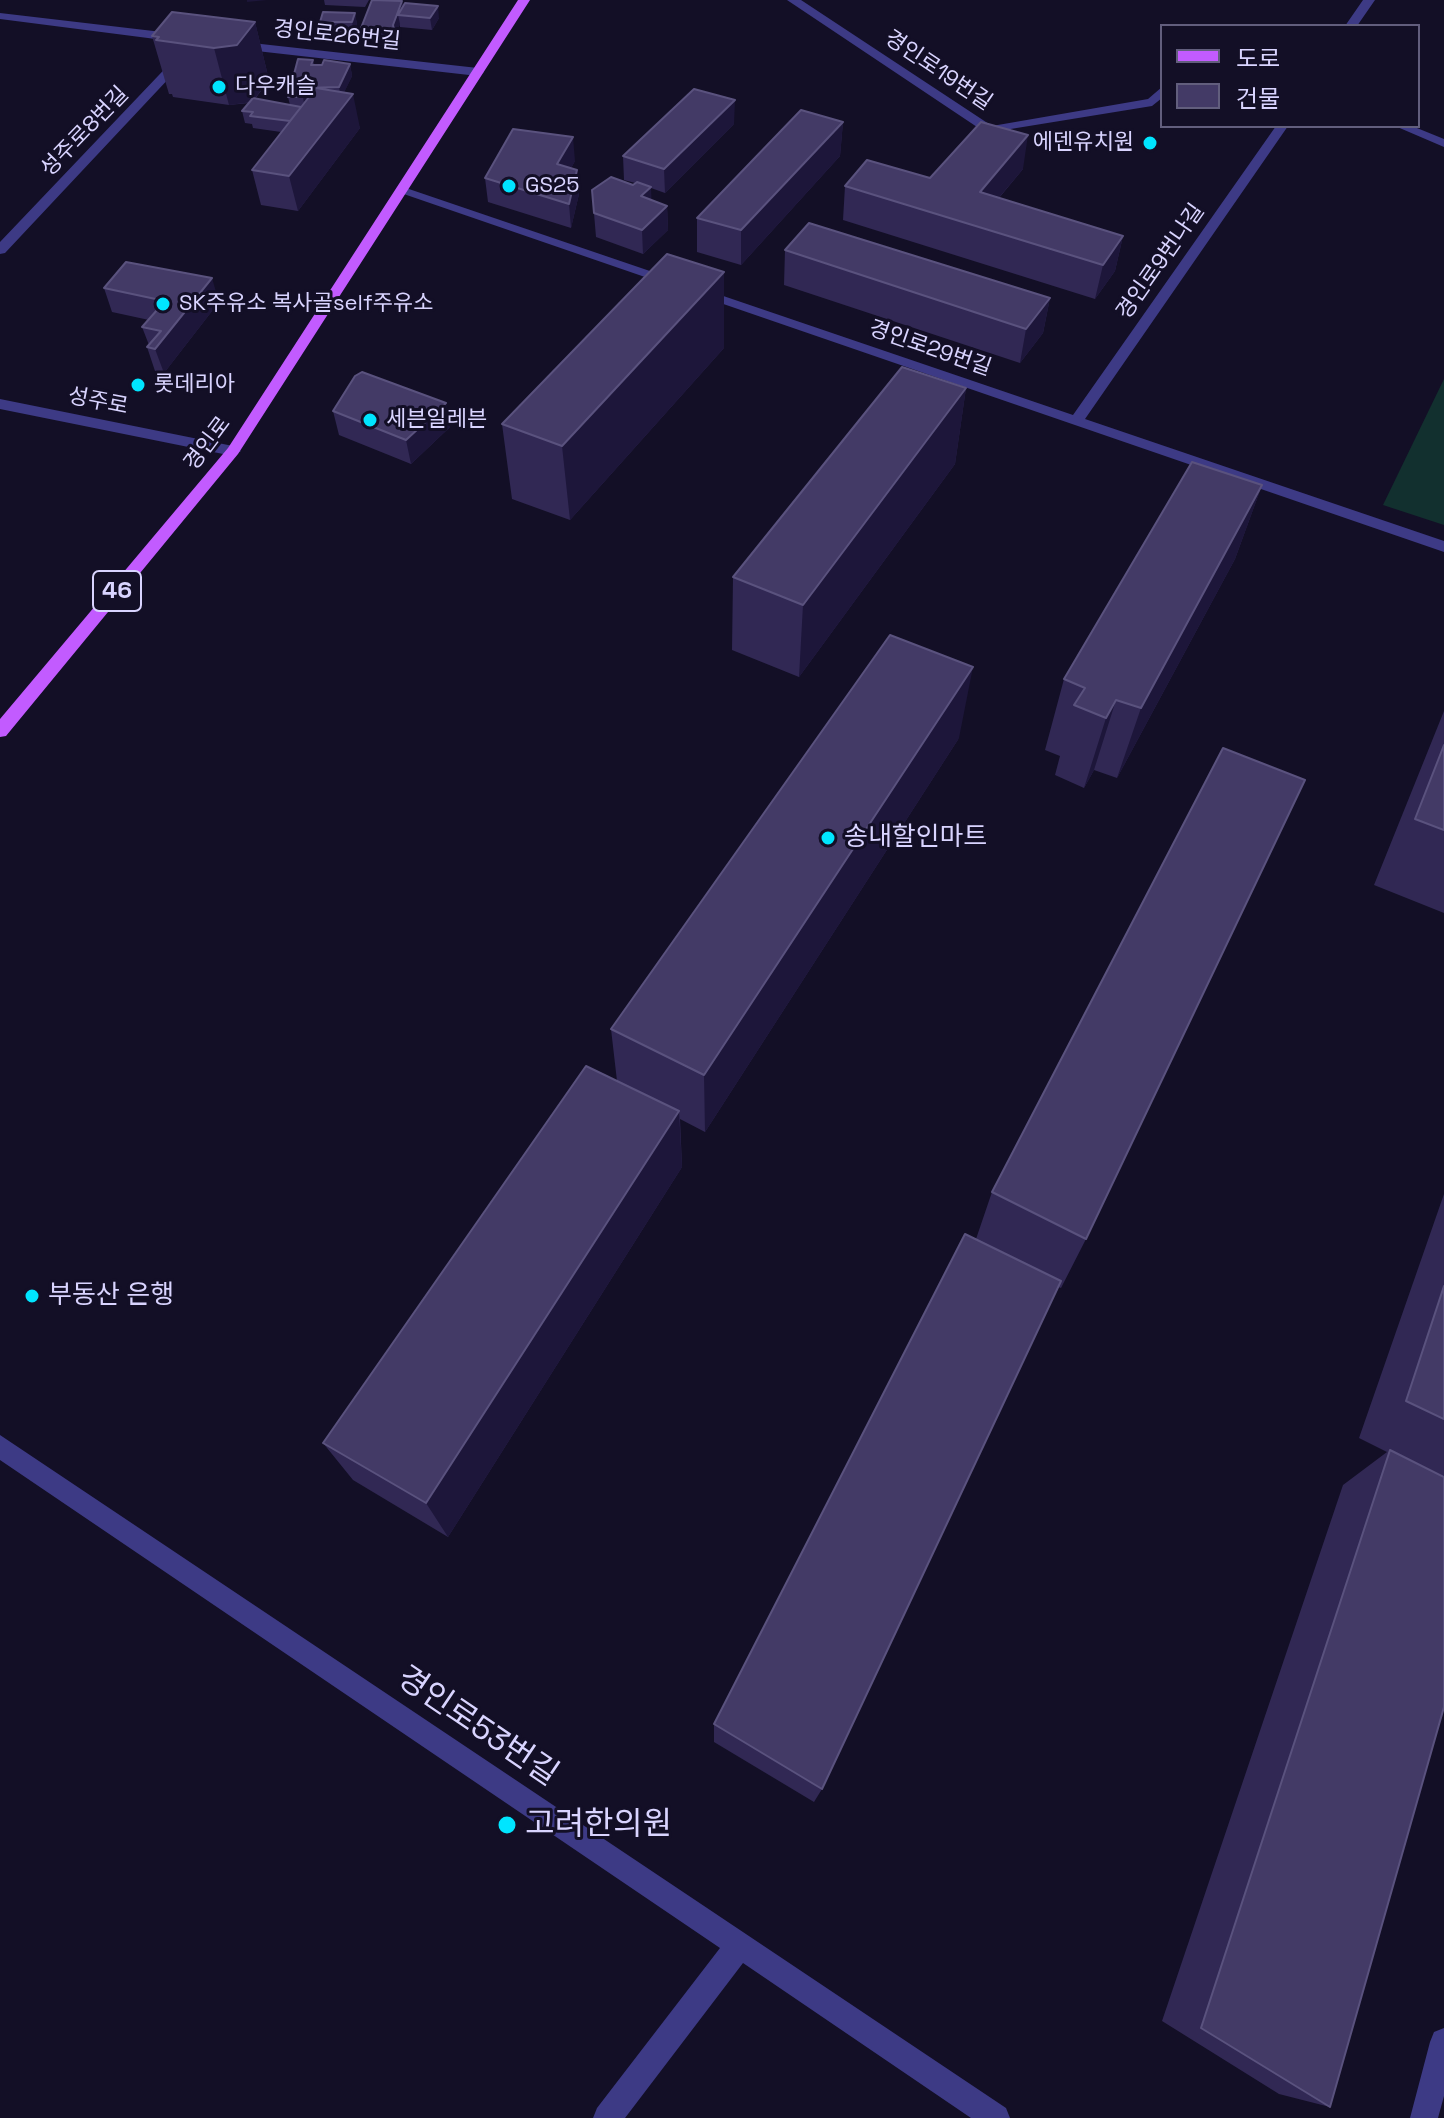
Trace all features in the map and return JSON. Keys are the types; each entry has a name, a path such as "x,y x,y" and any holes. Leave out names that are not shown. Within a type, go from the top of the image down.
{"main road":[{"name":"경인로","path":"0,731 233,451 524,0"}],"street":[{"name":"경인로19번길","path":"793,0 990,130 1152,102 1160,93"},
{"path":"1352,24 1369,0"},
{"path":"0,16 199,41"},
{"name":"경인로26번길","path":"214,43 478,72"},
{"name":"성주로8번길","path":"0,250 188,52"},
{"name":"경인로9번나길","path":"1076,422 1281,128"},
{"path":"1406,128 1444,143"},
{"name":"경인로29번길","path":"401,191 1444,547"},
{"name":"성주로","path":"0,404 233,451"},
{"name":"경인로53번길","path":"0,1446 996,2118"},
{"path":"607,2118 739,1946"},
{"path":"1424,2118 1444,2042"}],"green space":[{"path":"1444,379 1444,525 1383,505"}],"building":[{"path":"372,0 402,1 394,30 361,28"},
{"path":"405,3 438,6 430,18 398,15"},
{"path":"172,12 255,22 237,45 214,48 156,40 159,37 152,36"},
{"path":"323,12 355,13 352,22 320,22"},
{"path":"298,59 313,60 311,65 322,65 324,60 350,64 339,87 305,88 303,97 288,97"},
{"path":"316,88 353,94 289,176 252,170"},
{"path":"694,89 735,100 664,169 623,156"},
{"path":"253,98 301,107 290,121 250,116 253,112 242,111"},
{"path":"801,110 843,122 741,230 697,218"},
{"path":"981,122 1028,135 980,192 1123,236 1103,265 845,186 867,160 930,178"},
{"path":"513,129 573,137 557,164 577,170 569,204 485,178"},
{"path":"611,177 633,185 637,182 651,187 641,196 667,206 642,230 594,213 592,190"},
{"path":"809,223 1050,298 1026,329 785,250"},
{"path":"667,254 724,272 562,446 502,424"},
{"path":"126,262 212,278 155,349 147,347 161,331 142,327 165,301 104,288"},
{"path":"902,367 966,388 803,605 733,577"},
{"path":"362,372 446,403 406,440 333,411 355,376"},
{"path":"1192,462 1262,485 1141,708 1116,700 1106,718 1074,705 1085,688 1064,679"},
{"path":"890,635 973,667 704,1075 611,1029"},
{"path":"1444,745 1444,830 1415,819"},
{"path":"1223,748 1305,780 1086,1239 992,1192"},
{"path":"586,1066 679,1111 426,1503 323,1443"},
{"path":"965,1234 1061,1281 822,1789 714,1724"},
{"path":"1444,1286 1444,1419 1406,1401"},
{"path":"1390,1450 1444,1477 1444,1707 1330,2107 1201,2028"}],"place":[{"name":"다우캐슬","path":"219,87"},
{"name":"에덴유치원","path":"1150,143"},
{"name":"GS25","path":"509,186"},
{"name":"SK주유소 복사골self주유소","path":"163,304"},
{"name":"롯데리아","path":"138,385"},
{"name":"세븐일레븐","path":"370,420"},
{"name":"송내할인마트","path":"828,838"},
{"name":"부동산 은행","path":"32,1296"},
{"name":"고려한의원","path":"507,1825"}]}
